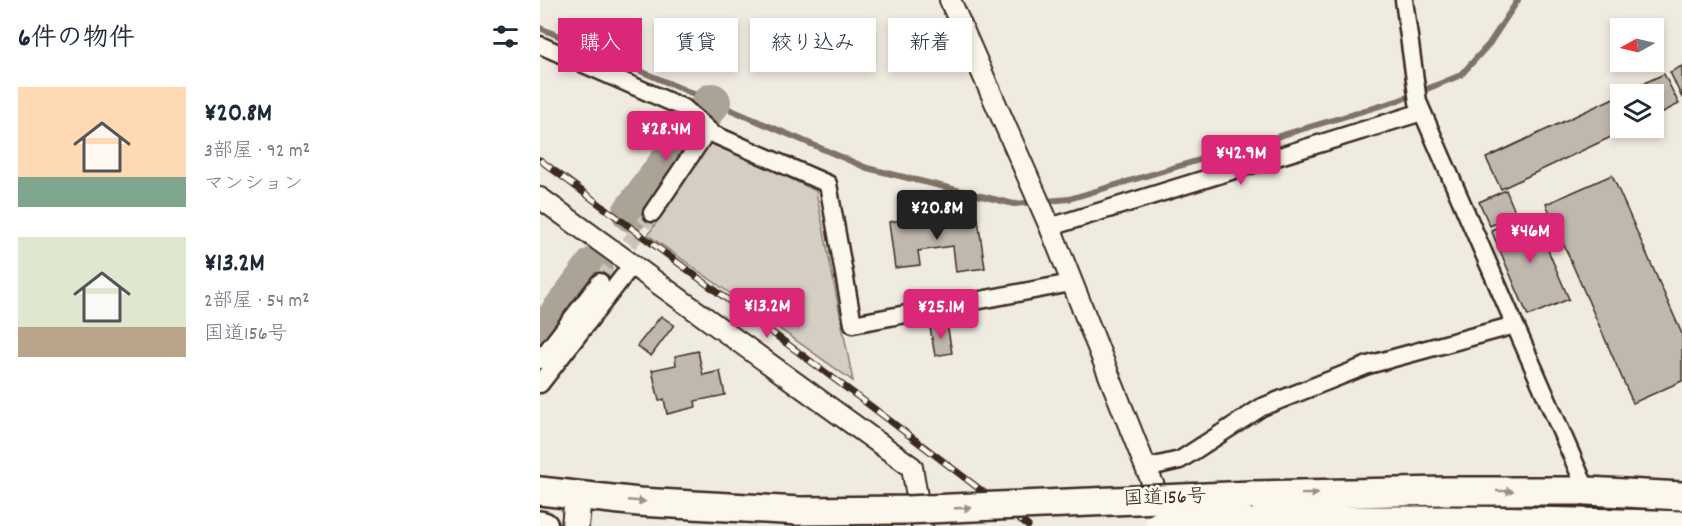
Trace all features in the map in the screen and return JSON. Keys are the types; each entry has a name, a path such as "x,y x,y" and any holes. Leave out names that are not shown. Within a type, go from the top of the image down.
{"highway":[{"name":"国道156号","path":"540,491 639,502 800,511 906,510 1252,495 1446,491 1587,492 1682,496"},
{"name":"国道156号","path":"1158,526 1299,519 1682,525"}],"main road":[{"path":"574,526 578,496"}],"street":[{"path":"950,0 1050,227 1146,468 1172,526"},
{"path":"1404,0 1418,102 1587,492"},
{"path":"540,45 684,108 714,134 828,184 853,324 1071,283"},
{"path":"1050,227 1422,112"},
{"path":"652,213 708,130"},
{"path":"540,198 912,467 922,526"},
{"path":"540,384 632,265"},
{"path":"540,360 600,282"},
{"path":"1146,468 1180,460 1262,407 1368,365 1515,325"}],"shaded area":[{"path":"710,140 816,191 853,381 648,235"}],"building":[{"path":"1682,66 1682,98 1670,72"},
{"path":"1664,74 1679,104 1664,112 1664,84 1642,84"},
{"path":"1610,100 1610,137 1501,189 1486,158"},
{"path":"1612,175 1682,334 1682,381 1633,403 1546,204"},
{"path":"1506,190 1516,214 1490,226 1479,202"},
{"path":"1532,213 1569,299 1528,316 1491,230"},
{"path":"947,214 948,223 978,219 985,268 956,272 953,246 918,251 920,265 895,268 889,222"},
{"path":"661,316 674,325 651,356 637,346"},
{"path":"947,324 952,353 935,356 930,327"},
{"path":"698,351 703,375 720,371 725,395 695,401 696,407 667,414 664,399 659,401 652,370 676,365 675,356"}],"waterway":[{"path":"540,28 867,168 1014,204 1069,199 1400,100 1461,75 1489,44 1518,0"},
{"path":"631,213 712,102"},
{"path":"540,339 594,266"}],"tunnel":[{"path":"600,282 652,213"}],"railway":[{"path":"540,160 1028,526"}]}
